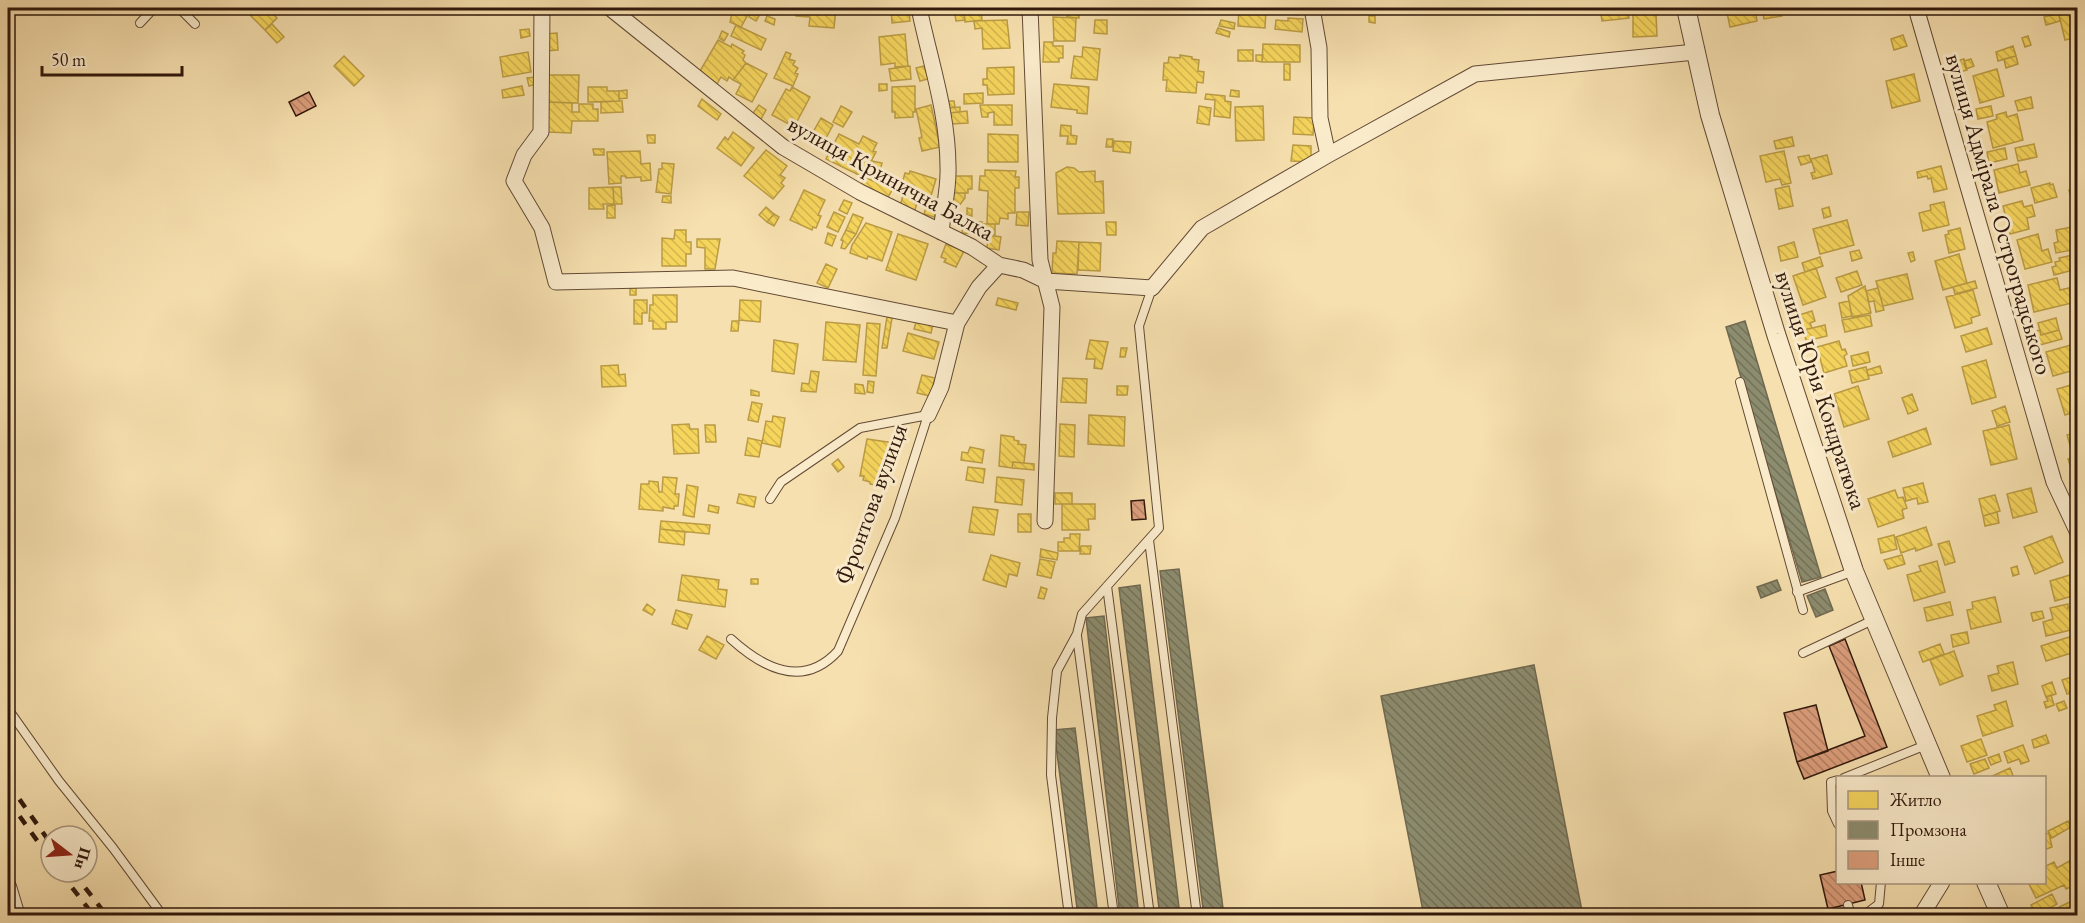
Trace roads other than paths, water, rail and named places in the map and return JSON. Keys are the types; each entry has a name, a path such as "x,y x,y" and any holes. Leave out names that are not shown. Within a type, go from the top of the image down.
{"street":[{"path":"542,8 541,132 524,154 514,181 542,228 556,282 733,278 957,323"},
{"name":"вулиця Кринична Балка","path":"610,8 783,147 860,192 972,246 999,265 1023,270 1046,281 1152,288"},
{"path":"919,8 942,103 947,136 949,170 941,232"},
{"path":"1030,8 1040,260 1052,307 1046,521"},
{"path":"1312,8 1319,48 1320,118 1328,155"},
{"name":"вулиця Юрія Кондратюка","path":"1686,8 1710,115 1776,334 1854,571 1941,776"},
{"name":"вулиця Адмірала Остроградського","path":"1916,8 2054,482 2077,530"},
{"path":"1152,288 1202,228 1475,74 1695,52"},
{"name":"Фронтова вулиця","path":"928,415 941,387 957,323 979,288 999,265"},
{"path":"1921,915 1941,884"},
{"path":"1987,884 2001,915"}],"lane":[{"path":"140,23 154,8"},
{"path":"179,8 195,24"},
{"path":"1069,915 1051,775 1052,718 1057,671 1077,634 1082,615 1159,528 1140,326 1152,288"},
{"path":"1740,382 1803,610"},
{"path":"770,498 781,482 860,428 928,415"},
{"name":"Фронтова вулиця","path":"731,639 749,655 787,671 809,671 830,660 838,651 895,518 928,415"},
{"path":"1149,540 1197,915"},
{"path":"1797,592 1854,571"},
{"path":"1107,586 1150,915"},
{"path":"1803,653 1875,619"},
{"path":"1077,634 1114,915"},
{"path":"8,710 59,781 163,915"},
{"path":"1853,776 1927,744"},
{"path":"1836,781 1831,782 1832,811 1836,820"},
{"path":"8,878 21,915"},
{"path":"1863,915 1879,904 1881,884"},
{"path":"1848,905 1851,915"}],"railway":[{"path":"8,783 39,827"},
{"path":"8,800 39,843"},
{"path":"69,884 94,916"},
{"path":"82,884 107,916"}]}
